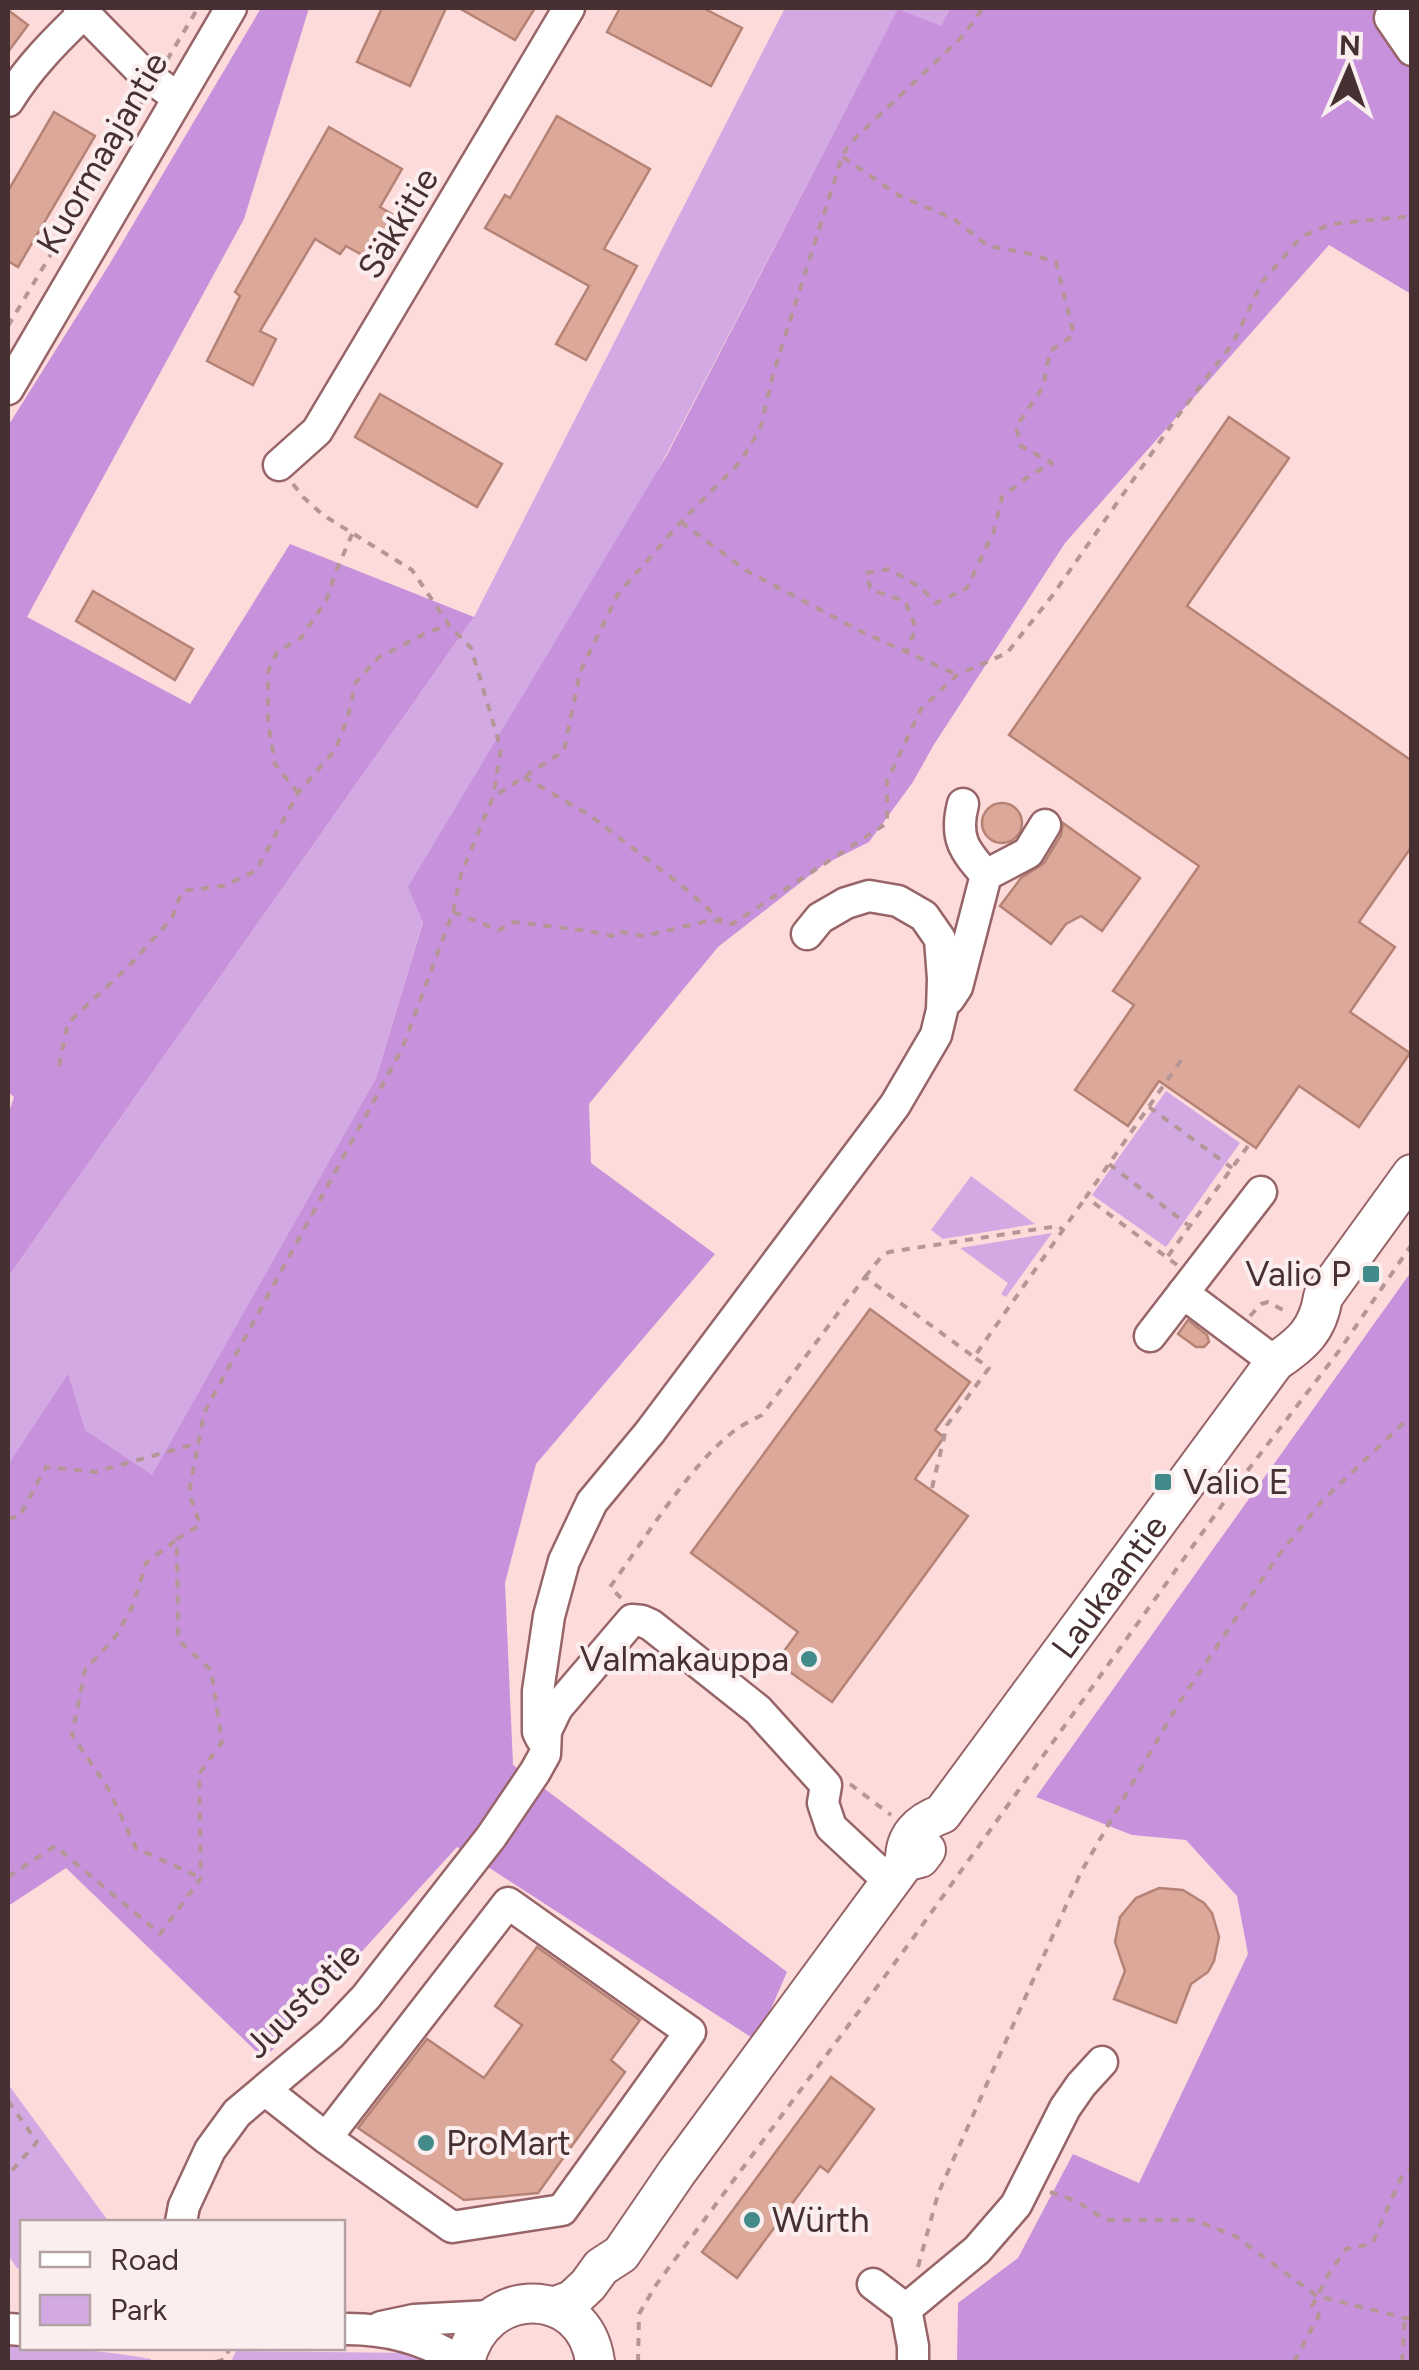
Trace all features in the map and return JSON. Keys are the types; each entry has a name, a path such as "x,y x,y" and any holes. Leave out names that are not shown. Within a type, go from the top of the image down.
{"main road":[{"name":"Laukaantie","path":"553,2307 572,2300 601,2267 622,2254 913,1848 1275,1362 1312,1330 1323,1297 1412,1174"},
{"name":"Laukaantie","path":"594,2355 608,2300 620,2275 622,2254"},
{"path":"463,2362 468,2346 491,2316 510,2306 532,2303 553,2307 570,2316 584,2330 594,2355"}],"street":[{"name":"Kuormaajantie","path":"8,389 166,90 231,8"},
{"name":"Säkkitie","path":"279,465 317,431 569,8"},
{"path":"1406,8 1390,18 1412,50"},
{"path":"8,101 45,50 82,10 166,90"},
{"path":"942,1010 956,987 986,875 964,848 960,832 963,804"},
{"path":"986,875 1028,854 1045,825"},
{"path":"545,1745 538,1732 538,1691 550,1616 564,1561 592,1502 662,1416 895,1105 936,1035 942,1010 940,940 924,916 898,901 869,896 846,903 820,918 807,934"},
{"path":"1150,1336 1261,1192"},
{"path":"1188,1286 1275,1362"},
{"name":"Juustotie","path":"180,2220 210,2150 237,2113 331,2034 366,1997 491,1838 536,1772 544,1754 546,1731 557,1708 632,1620 645,1622"},
{"path":"645,1622 758,1710 809,1765 826,1785 823,1803 832,1827 913,1848"},
{"path":"265,2090 326,2138 452,2227 562,2210 690,2032 508,1904 326,2138"},
{"path":"906,2309 977,2250 1016,2205 1065,2108 1102,2062"},
{"path":"873,2284 906,2309 912,2362"},
{"path":"358,2329 414,2320 491,2316"},
{"path":"358,2329 409,2338 463,2362"}],"path":[{"path":"8,326 166,90 198,8"},
{"path":"493,797 564,752 580,672 618,594 741,461 760,429 774,372 849,144 962,37 983,8"},
{"path":"842,156 898,195 954,219 988,246 1056,262 1074,335 1050,351 1043,388 1016,426 1021,446 1052,462 1002,498 994,531 967,588 936,603 889,569 866,573 872,590 905,601 916,628 906,652"},
{"path":"453,912 499,930 514,922 612,936 616,931 644,936 712,920 732,924 887,823 887,781 920,708 957,675 1007,653 1233,344 1262,282 1301,237 1331,224 1412,216"},
{"path":"201,1878 136,1848 109,1790 72,1735 84,1670 116,1636 133,1605 146,1564 200,1524 189,1492 204,1412 402,1049 453,912 461,874 493,797 501,749 472,648 450,625 412,570 302,498 279,465"},
{"path":"681,522 747,571 860,631 957,675"},
{"path":"298,793 275,764 268,724 268,672 277,652 301,638 327,600 353,532"},
{"path":"60,1066 68,1023 128,967 172,918 182,891 223,886 256,871 298,793 334,750 348,717 356,682 378,658 426,632 450,625"},
{"path":"524,777 592,816 724,922"},
{"path":"974,1357 1182,1059"},
{"path":"1149,1106 1232,1168"},
{"path":"1168,1256 1248,1146"},
{"path":"1109,1164 1190,1226"},
{"path":"1086,1197 1168,1256 1188,1286"},
{"path":"645,1622 610,1587 715,1448 736,1429 762,1415 882,1256 1042,1228 1058,1226 1064,1231"},
{"path":"638,2362 639,2314 656,2285 911,1941 1412,1244"},
{"path":"865,1277 989,1368 948,1425 932,1488"},
{"path":"1240,1314 1248,1317"},
{"path":"906,2309 938,2194 1081,1872 1179,1703 1275,1560 1322,1501 1412,1416"},
{"path":"8,1518 19,1516 46,1468 96,1472 198,1443"},
{"path":"8,1877 55,1846 160,1934 201,1878 199,1774 222,1742 211,1670 178,1640 176,1540"},
{"path":"809,1765 846,1781 913,1848"},
{"path":"8,2102 37,2142 8,2175"},
{"path":"1294,2362 1320,2315 1312,2306 1317,2296 1346,2249 1372,2244 1402,2176 1412,2168"},
{"path":"1026,2185 1076,2201 1106,2220 1194,2220 1235,2236 1317,2296 1408,2318 1402,2362"}],"green space":[{"path":"785,8 950,8 941,27 898,10 423,921 376,1078 152,1476 85,1430 8,1465 8,1277 474,617"},
{"path":"1166,1091 1240,1143 1166,1247 1092,1195"},
{"path":"971,1176 1035,1224 943,1239 931,1230"},
{"path":"1052,1233 1006,1297 1001,1294 1008,1283 960,1248"},
{"path":"8,2084 108,2220 20,2220 20,2269 8,2255"},
{"path":"8,2340 20,2342 20,2350 82,2350 151,2359 151,2362 8,2362"},
{"path":"236,2351 414,2353 434,2362 231,2362"}],"shaded area":[{"path":"261,8 309,8 244,219 27,617 190,704 290,544 474,617 8,1277 8,1115 14,1097 8,1092 8,426 109,265"},
{"path":"950,8 1411,8 1411,294 1329,245 1065,543 913,782 869,842 823,865 718,947 589,1104 591,1163 715,1254 536,1464 505,1583 513,1765 787,1972 757,2041 457,1847 264,2059 66,1868 8,1906 8,1465 68,1374 85,1430 152,1475 376,1078 423,922 408,887 667,455 898,9 941,26"},
{"path":"1411,1272 1411,2362 957,2362 958,2303 1018,2258 1073,2154 1139,2183 1248,1954 1237,1896 1186,1840 1132,1835 1036,1797"}],"building":[{"path":"382,8 446,8 410,86 357,62"},
{"path":"459,8 535,8 515,40"},
{"path":"620,8 703,8 742,28 711,86 607,32"},
{"path":"8,10 28,25 8,52"},
{"path":"54,112 95,136 18,267 8,261 8,191"},
{"path":"557,116 650,169 604,249 637,266 586,360 556,344 589,286 485,228 505,195 510,198"},
{"path":"329,127 402,169 380,207 400,219 373,261 346,246 340,254 315,239 260,331 276,339 253,385 207,361 240,296 235,292"},
{"path":"380,394 502,464 477,507 355,437"},
{"path":"1229,417 1289,458 1187,606 1412,761 1412,846 1359,922 1395,947 1350,1012 1410,1053 1359,1127 1299,1086 1256,1148 1159,1081 1128,1126 1075,1090 1134,1005 1113,991 1199,866 1009,735"},
{"path":"93,591 193,649 175,680 76,621"},
{"path":"1002,803 1016,809 1022,823 1016,837 1002,843 988,837 982,823 988,809"},
{"path":"1063,823 1140,878 1102,931 1081,916 1066,924 1051,944 1000,906 1021,878 1044,863 1061,835"},
{"path":"870,1309 970,1382 935,1430 944,1437 915,1479 968,1516 832,1702 776,1662 798,1632 691,1553"},
{"path":"1188,1320 1207,1335 1209,1342 1204,1347 1196,1347 1178,1334"},
{"path":"1159,1888 1183,1890 1204,1903 1212,1913 1219,1937 1214,1961 1208,1972 1191,1984 1176,2023 1114,1999 1125,1971 1115,1942 1120,1917 1136,1898"},
{"path":"537,1947 640,2020 611,2060 625,2072 538,2193 464,2200 358,2128 427,2039 484,2078 522,2025 495,2006"},
{"path":"831,2077 874,2109 828,2172 820,2166 737,2278 702,2252"}],"place":[{"name":"Valio P","path":"1371,1274"},
{"name":"Valio E","path":"1163,1482"},
{"name":"Valmakauppa","path":"809,1659"},
{"name":"ProMart","path":"426,2143"},
{"name":"Würth","path":"752,2220"}]}
